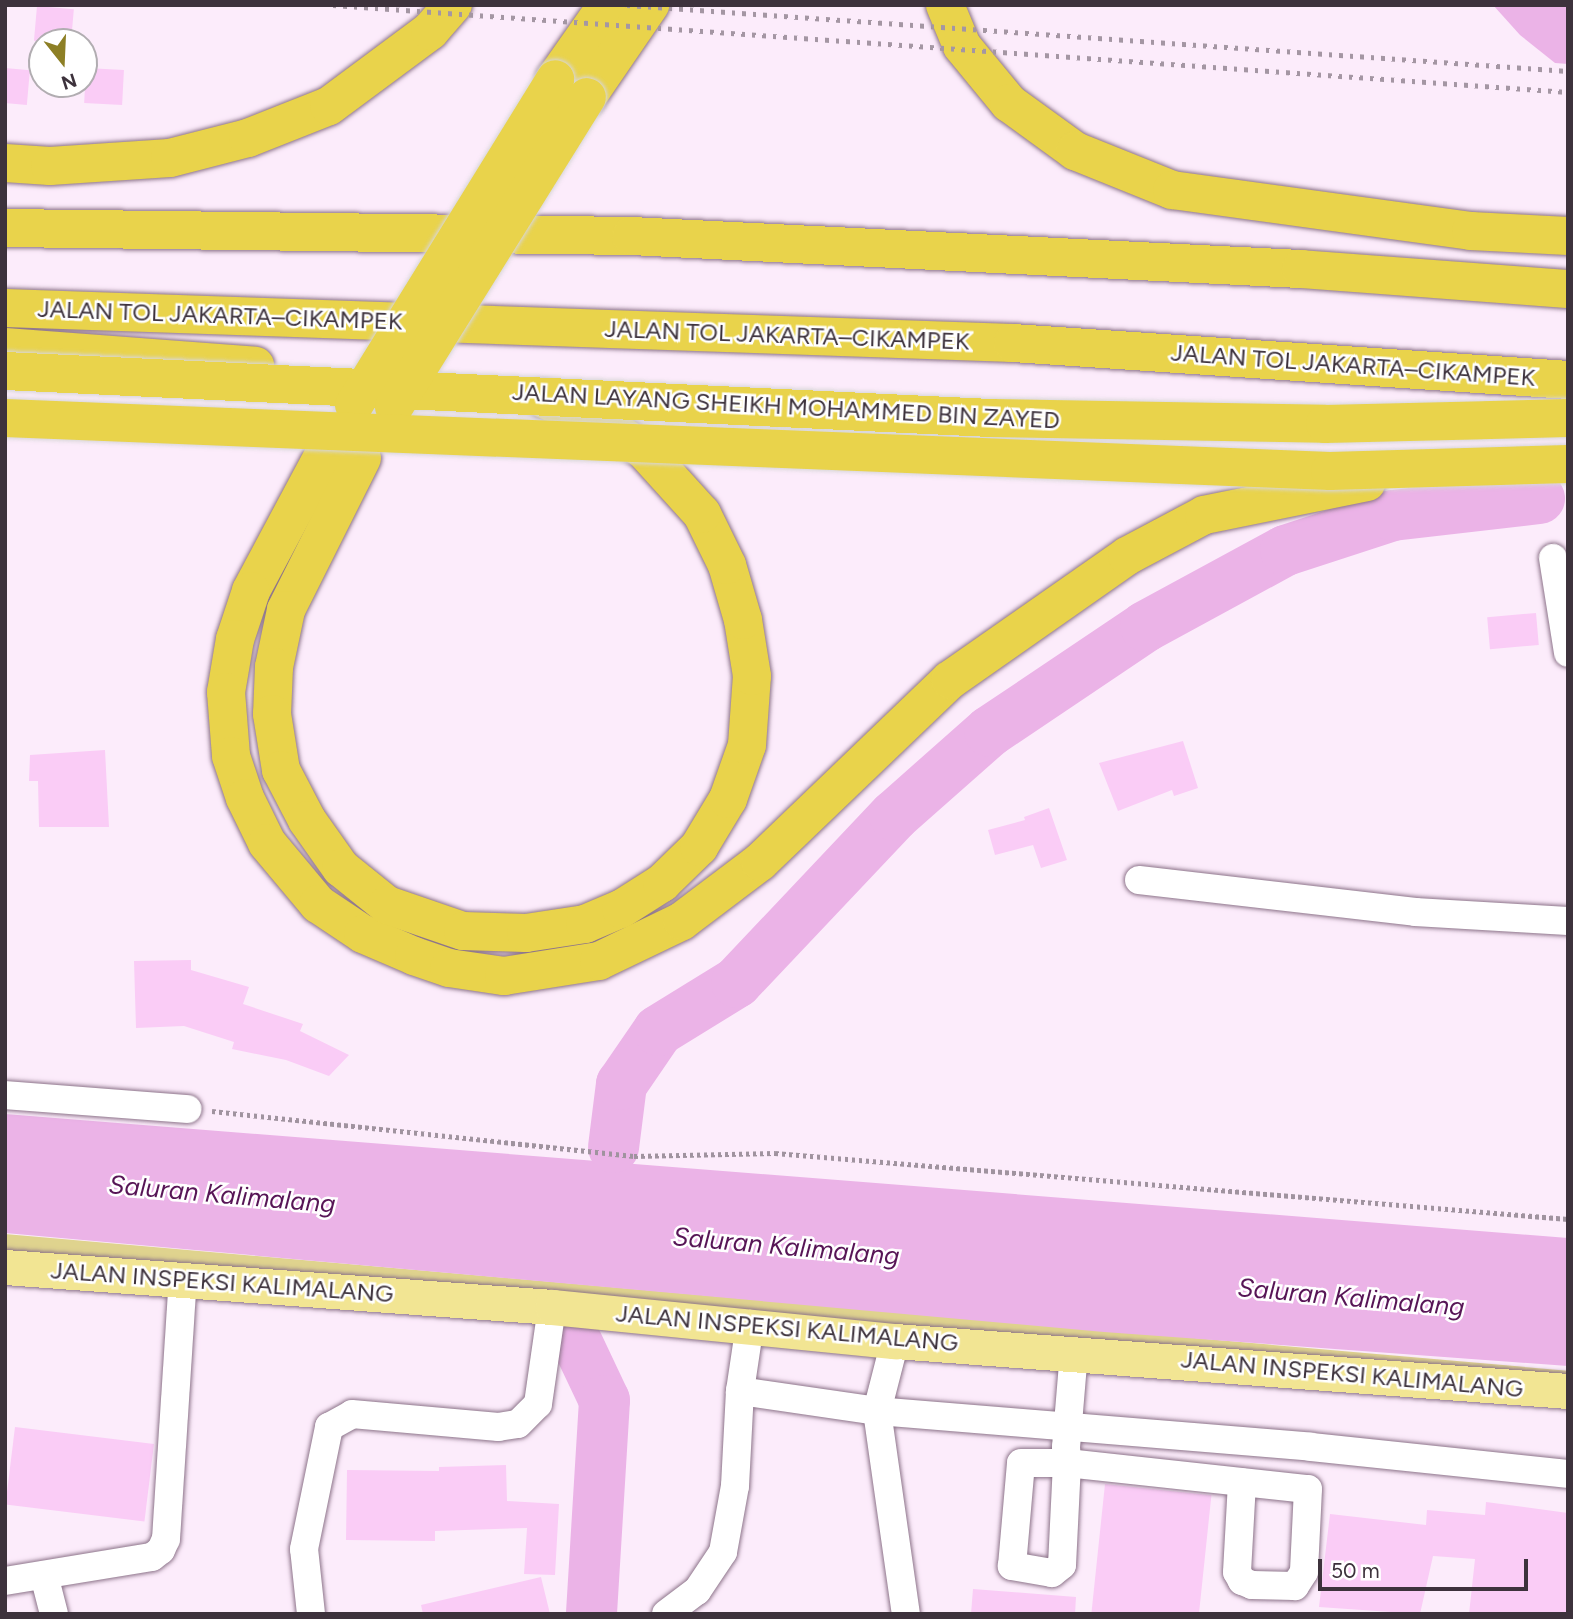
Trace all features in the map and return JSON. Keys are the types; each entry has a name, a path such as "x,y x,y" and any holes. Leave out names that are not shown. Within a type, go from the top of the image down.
{"highway":[{"path":"5,163 50,166 170,158 248,138 329,106 430,31 453,5"},
{"path":"607,5 571,88 347,449 251,591 239,627 226,692 231,756 267,843 318,904 363,934 449,968 504,976 599,961 682,921 760,862 950,680 1126,556 1204,515 1327,488 1429,474 1568,466"},
{"path":"571,88 650,5"},
{"path":"945,5 962,46 1009,103 1075,151 1172,190 1458,229 1568,236"},
{"path":"5,228 631,236 1301,270 1568,289"},
{"name":"JALAN TOL JAKARTA–CIKAMPEK","path":"5,308 1013,343 1568,380"},
{"path":"5,347 516,390 566,405 644,450 702,514 727,565 743,620 752,676 747,745 728,799 699,847 662,883 621,909 585,924 526,933 463,931 387,905 341,868 327,849 281,770 272,714 274,667 286,610 347,449"},
{"name":"JALAN LAYANG SHEIKH MOHAMMED BIN ZAYED","path":"5,371 991,418 1325,424 1568,418"},
{"name":"JALAN LAYANG SHEIKH MOHAMMED BIN ZAYED","path":"5,418 1330,471 1568,466"}],"main road":[{"name":"JALAN INSPEKSI KALIMALANG","path":"5,1267 552,1307 750,1324 895,1341 1074,1352 1568,1391"}],"street":[{"path":"1553,558 1568,653"},
{"path":"1139,880 1415,912 1568,921"},
{"path":"5,1095 187,1109"},
{"path":"5,1581 152,1557 166,1539 183,1278"},
{"path":"311,1614 304,1549 329,1427 352,1414 498,1427 518,1424 538,1404 552,1307"},
{"path":"666,1614 697,1591 723,1552 735,1486 740,1391 750,1324"},
{"path":"895,1341 877,1411 906,1614"},
{"path":"1074,1352 1067,1429 1067,1464 1308,1489"},
{"path":"740,1391 877,1411 1067,1429 1311,1447 1568,1474"},
{"path":"1242,1482 1237,1572 1242,1581 1252,1585 1285,1588 1301,1581 1311,1447"},
{"path":"44,1574 54,1614"}],"path":[{"path":"187,1109 634,1156 775,1153 1568,1219"}],"shaded area":[{"path":"5,1234 1567,1371 1564,1404 5,1267"}],"water":[{"path":"1493,5 1568,5 1568,64 1555,63 1520,35"},
{"name":"Saluran Kalimalang","path":"5,1114 1568,1238 1568,1366 1104,1332 5,1233"}],"building":[{"path":"37,6 74,9 72,28 35,28"},
{"path":"5,68 28,70 27,105 5,103"},
{"path":"98,69 124,70 122,105 84,103 84,98 98,98"},
{"path":"1536,613 1539,645 1490,649 1487,617"},
{"path":"1183,741 1198,788 1174,796 1172,790 1118,811 1099,763"},
{"path":"105,750 109,827 39,827 38,781 29,781 30,755"},
{"path":"1049,808 1067,860 1041,868 1033,845 995,855 988,830 1025,820 1024,817"},
{"path":"191,960 191,970 249,987 243,1004 303,1024 300,1031 349,1055 329,1076 286,1060 232,1049 234,1042 184,1026 136,1028 134,961"},
{"path":"15,1427 154,1444 144,1521 5,1504"},
{"path":"506,1465 507,1501 559,1504 555,1575 524,1574 527,1528 435,1531 435,1541 346,1540 347,1470 439,1471 439,1467"},
{"path":"1105,1484 1211,1495 1199,1614 1091,1613"},
{"path":"1486,1502 1568,1513 1568,1614 1469,1614 1475,1559 1433,1556 1420,1614 1319,1607 1330,1514 1426,1525 1427,1510 1485,1515"},
{"path":"541,1577 550,1614 423,1614 421,1605"},
{"path":"973,1589 1076,1597 1075,1614 971,1614"}],"waterway":[{"path":"613,1147 621,1084 658,1030 736,982 894,815 989,731 1145,626 1285,550 1392,515 1539,498"},
{"path":"577,1343 604,1400 591,1614"}],"railway":[{"path":"333,5 1568,92"},
{"path":"627,5 1568,71"}]}
